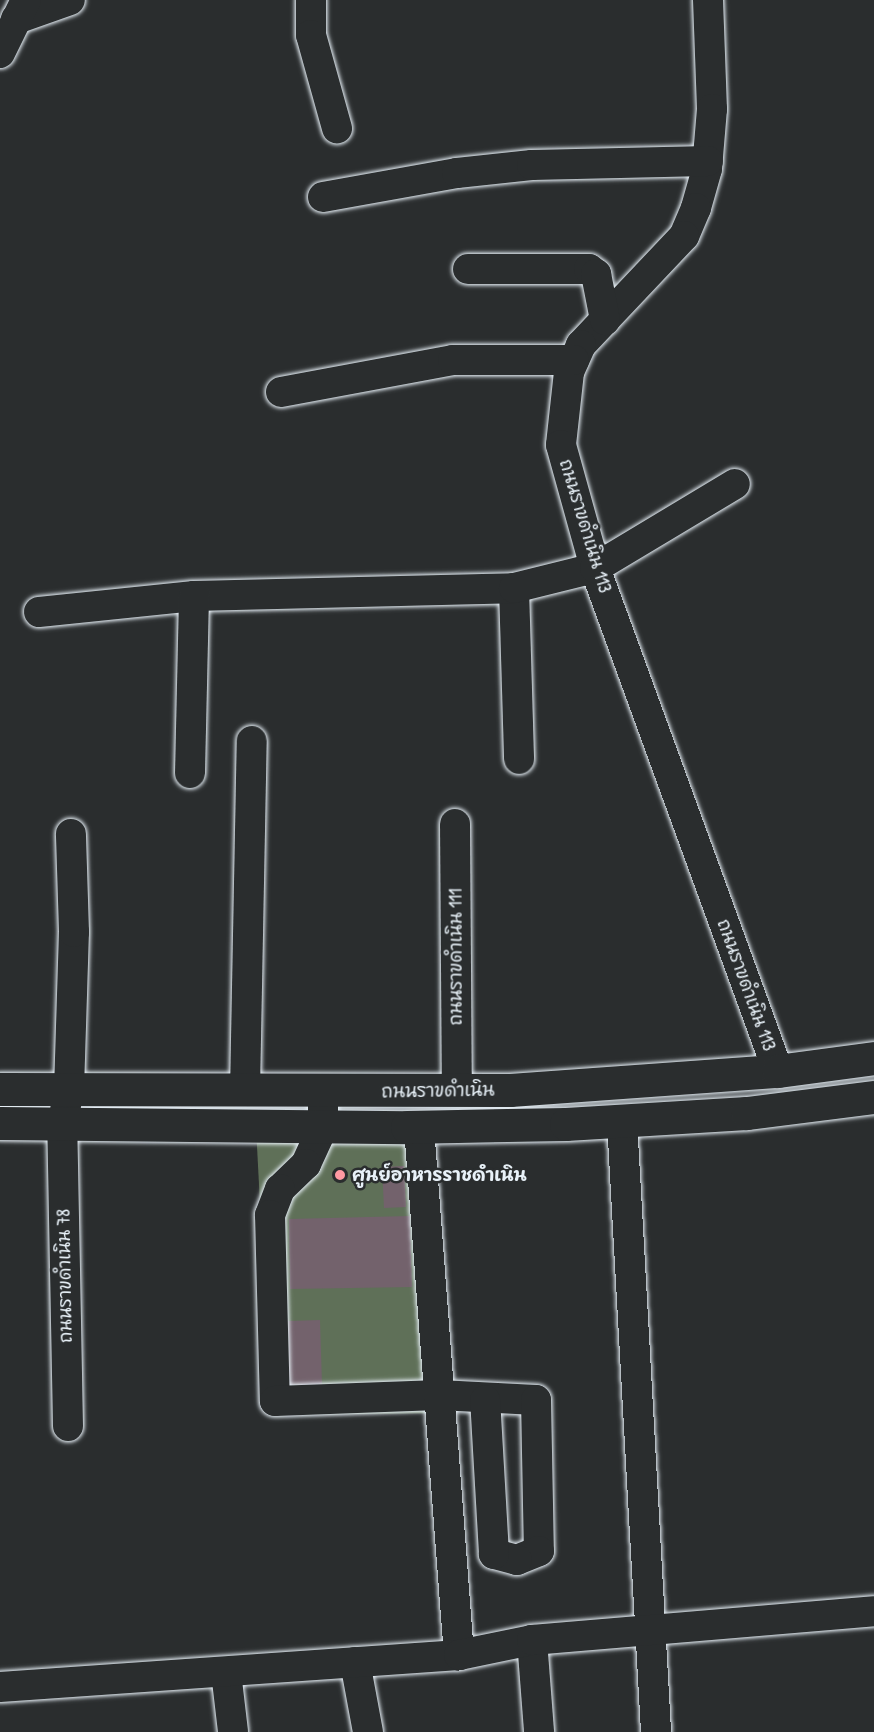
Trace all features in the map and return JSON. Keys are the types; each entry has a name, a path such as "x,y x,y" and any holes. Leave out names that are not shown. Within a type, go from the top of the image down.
{"main road":[{"name":"ถนนราขดำเนิน","path":"0,1089 510,1090 778,1071 874,1058"},
{"path":"510,1090 513,1125"},
{"name":"ถนนราขดำเนิน","path":"0,1123 62,1126 513,1125 747,1113 874,1097"}],"street":[{"path":"0,53 21,10 70,0"},
{"path":"310,0 311,35 337,128"},
{"name":"ถนนราขดำเนิน 113","path":"708,0 712,109 708,161 684,236 581,345 574,360 561,412 561,445 595,568 778,1071"},
{"path":"323,197 457,173 532,165 708,161"},
{"path":"468,269 589,269 596,274 606,320"},
{"path":"280,392 453,360 574,360"},
{"path":"39,612 194,596 514,588 595,568 735,484"},
{"path":"514,588 519,759"},
{"path":"190,773 194,596"},
{"path":"245,1091 252,741"},
{"name":"ถนนราขดำเนิน 111","path":"455,824 457,1091"},
{"name":"ถนนราขดำเนิน 78","path":"68,1426 62,1126 69,1090 74,932 71,834"},
{"path":"324,1091 323,1127 306,1164 280,1189 270,1215 275,1401 439,1395 485,1400 536,1400 539,1551 517,1560 494,1554 485,1400"},
{"path":"622,1121 656,1732"},
{"path":"419,1127 459,1655"},
{"path":"0,1687 459,1655 532,1640 651,1632 874,1611"},
{"path":"532,1640 539,1732"},
{"path":"355,1662 368,1732"},
{"path":"226,1672 233,1732"}],"green space":[{"path":"256,1127 431,1127 450,1413 271,1415"}],"building":[{"path":"404,1166 406,1207 384,1208 382,1167"},
{"path":"410,1216 412,1287 290,1289 289,1219"},
{"path":"320,1320 322,1385 289,1385 288,1321"}],"place":[{"name":"ศูนย์อาหารราชดำเนิน","path":"340,1175"}]}
